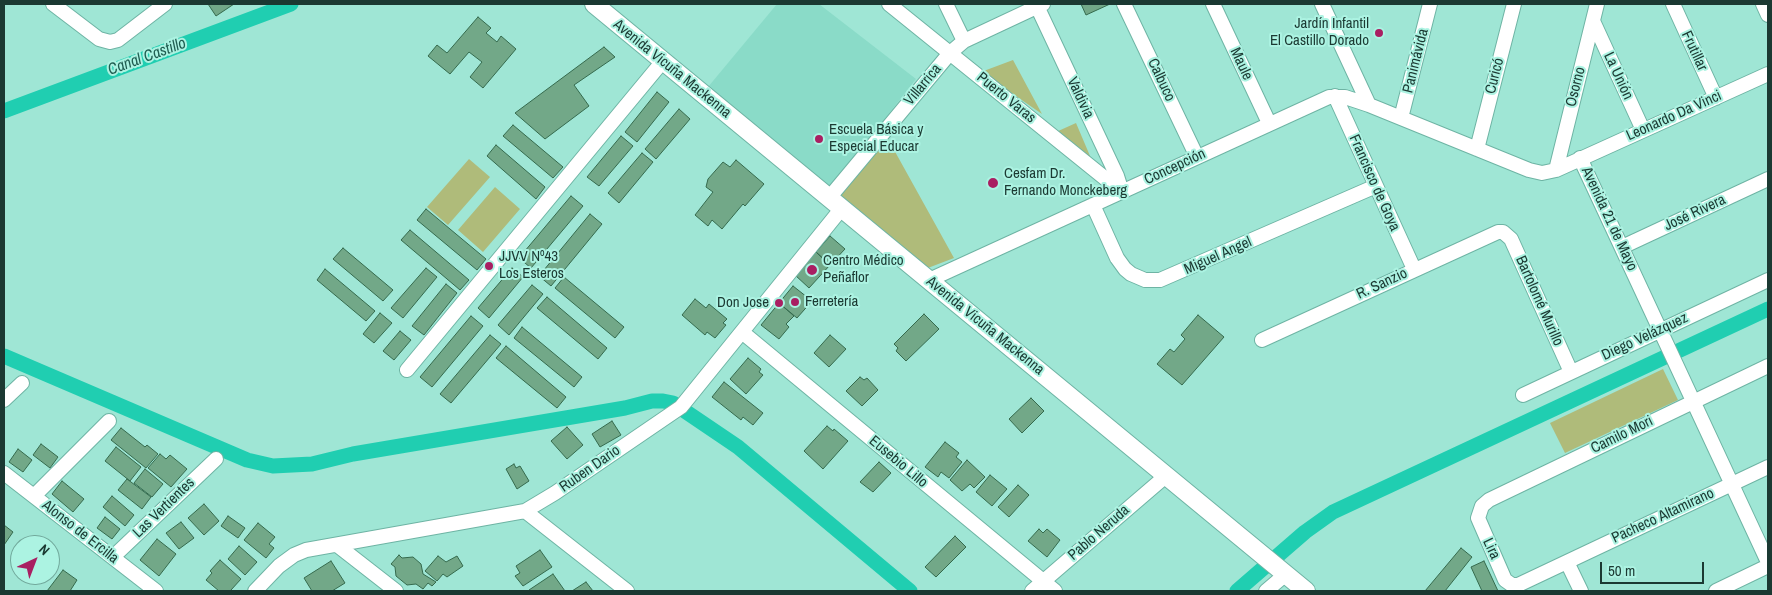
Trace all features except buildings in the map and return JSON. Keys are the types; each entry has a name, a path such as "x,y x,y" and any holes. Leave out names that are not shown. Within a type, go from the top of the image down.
{"main road":[{"name":"Avenida Vicuña Mackenna","path":"594,4 1306,591"}],"street":[{"path":"53,4 99,39 110,42 118,40 165,4"},
{"name":"Puerto Varas","path":"889,4 1122,192"},
{"path":"946,4 964,41"},
{"name":"Calbuco","path":"1124,4 1197,157"},
{"name":"Maule","path":"1213,4 1269,123"},
{"path":"1322,4 1369,105"},
{"name":"Panimávida","path":"1401,118 1430,4"},
{"name":"Curicó","path":"1477,148 1514,4"},
{"name":"Osorno","path":"1556,170 1597,4"},
{"name":"Frutillar","path":"1673,4 1716,98"},
{"path":"1763,4 1768,15"},
{"name":"Villarrica","path":"836,203 950,53 964,41 1039,5"},
{"name":"Valdivia","path":"1039,5 1117,176 1122,192"},
{"name":"La Unión","path":"1592,21 1643,130"},
{"path":"407,370 663,61"},
{"name":"Leonardo Da Vinci","path":"1580,158 1768,74"},
{"path":"1335,96 1345,97 1369,105"},
{"name":"Concepción","path":"929,280 1093,206 1269,123 1320,100 1335,96"},
{"name":"Francisco de Goya","path":"1335,96 1414,269"},
{"name":"Avenida 21 de Mayo","path":"1369,105 1535,172 1556,170 1580,158 1768,562"},
{"name":"José Rivera","path":"1622,247 1768,180"},
{"name":"Miguel Angel","path":"1093,206 1118,258 1126,269 1137,278 1160,280 1376,186"},
{"name":"Ruben Dario","path":"255,591 279,566 294,555 306,550 525,511 556,493 681,407 742,332 836,203"},
{"name":"R. Sanzio","path":"1262,340 1493,233 1503,232"},
{"name":"Bartolomé Murillo","path":"1503,232 1511,239 1571,372"},
{"name":"Diego Velázquez","path":"1523,395 1571,372 1663,335 1768,280"},
{"name":"Eusebio Lillo","path":"742,332 1055,591"},
{"name":"Camilo Mori","path":"1479,510 1489,500 1768,366"},
{"path":"4,400 22,383"},
{"path":"34,496 109,421"},
{"name":"Las Vertientes","path":"113,558 216,459"},
{"name":"Pacheco Altamirano","path":"1512,585 1518,585 1768,467"},
{"name":"Alonso de Ercilla","path":"4,473 156,591"},
{"name":"Pablo Neruda","path":"1032,591 1167,476"},
{"name":"Lira","path":"1479,510 1479,523 1505,580 1512,585"},
{"path":"525,511 627,591"},
{"path":"337,545 396,591"},
{"path":"1567,562 1581,591"},
{"path":"1716,591 1768,566"},
{"path":"1266,591 1286,574"}],"shaded area":[{"name":"Escuela Básica y Especial Educar","path":"777,4 819,4 916,79 829,190 708,87"},
{"path":"1013,60 1042,114 981,72"},
{"path":"1076,123 1093,163 1056,132"},
{"path":"888,139 954,258 920,271 834,200"},
{"path":"469,159 490,177 448,225 427,207"},
{"path":"495,187 520,209 483,252 458,230"},
{"path":"1663,369 1678,400 1565,453 1550,423"}],"waterway":[{"name":"Canal Castillo","path":"4,111 291,4"},
{"path":"1237,591 1305,532 1333,512 1768,309"},
{"path":"4,356 247,460 273,466 312,464 353,454 625,408 652,401 673,403 738,447 910,591"}],"place":[{"name":"Jardín Infantil El Castillo Dorado","path":"1379,33"},
{"name":"Escuela Básica y Especial Educar","path":"819,139"},
{"name":"Cesfam Dr. Fernando Monckeberg","path":"993,183"},
{"name":"JJVV Nº43 Los Esteros","path":"489,266"},
{"name":"Centro Médico Peñaflor","path":"812,270"},
{"name":"Ferretería","path":"795,302"},
{"name":"Don Jose","path":"779,303"}]}
